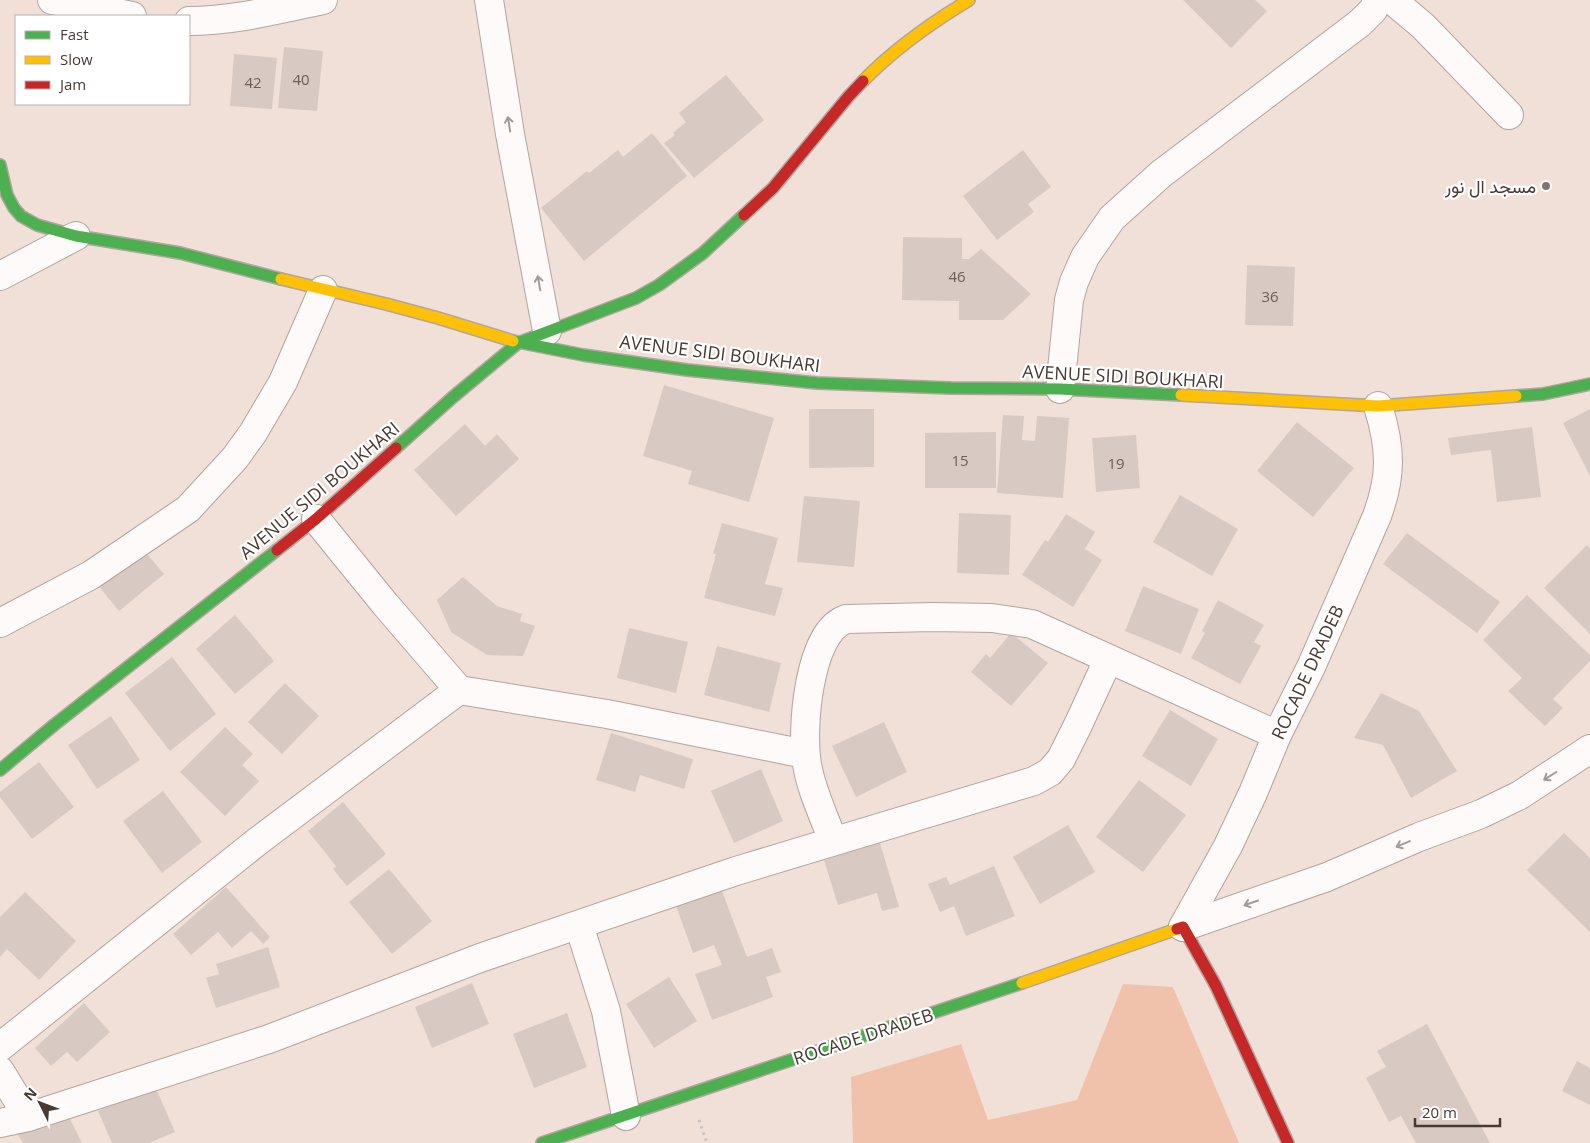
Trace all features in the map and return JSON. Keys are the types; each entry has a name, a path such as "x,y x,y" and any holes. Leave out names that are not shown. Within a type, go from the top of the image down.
{"street":[{"path":"52,0 127,15"},
{"path":"190,20 204,21 256,14 323,0"},
{"path":"489,0 510,134 547,331"},
{"path":"0,165 3,195 21,216 37,225 76,236 180,253 323,290 386,304 518,343 636,298 659,285 703,253 773,188 848,97 868,76 912,37 969,0"},
{"path":"1060,389 1069,300 1074,282 1085,257 1112,218 1161,174 1360,23 1373,10 1378,0"},
{"path":"1392,0 1423,26 1510,115"},
{"path":"0,276 76,236"},
{"path":"0,623 91,575 188,509 235,458 256,427 283,382 323,290"},
{"name":"AVENUE SIDI BOUKHARI","path":"0,770 54,725 316,519 453,397 518,343 755,378 855,384 1060,389 1378,406 1543,394 1590,384"},
{"name":"ROCADE DRADEB","path":"1183,927 1228,846 1253,793 1277,735 1311,667 1384,497 1388,477 1388,439 1378,406"},
{"path":"316,519 459,690 607,714 805,754"},
{"path":"833,841 812,781 805,754 804,728 818,653 827,633 844,619 933,617 992,618 1019,621 1039,627 1108,660 1277,735"},
{"path":"0,1123 28,1117 269,1039 480,958 736,871 1021,786 1044,777 1056,765 1067,749 1108,660"},
{"path":"0,1047 258,841 459,690"},
{"name":"ROCADE DRADEB","path":"542,1143 1020,984 1327,877 1419,837 1481,814 1520,795 1590,749"},
{"path":"579,925 606,1011 626,1116"},
{"path":"1183,927 1216,986 1288,1143"},
{"path":"0,1071 28,1117"}],"shaded area":[{"path":"1123,984 1173,987 1239,1143 853,1143 851,1077 961,1044 988,1120 1077,1100"}],"building":[{"path":"1183,0 1255,0 1267,11 1231,48"},
{"path":"284,47 323,51 317,111 278,108"},
{"path":"234,54 277,58 272,109 230,106"},
{"path":"726,75 764,120 694,178 664,143 675,135 673,133 686,122 679,113"},
{"path":"652,133 687,176 584,261 541,208 587,171 589,173 618,150 623,157"},
{"path":"1023,150 1051,187 1028,204 1034,212 997,240 963,196"},
{"path":"903,237 962,238 962,259 969,259 981,249 1031,294 1003,320 959,320 959,301 902,300"},
{"path":"1247,265 1295,267 1293,326 1245,325"},
{"path":"664,385 774,418 749,502 688,484 692,471 643,456"},
{"path":"809,409 874,409 874,467 809,468"},
{"path":"1590,409 1590,476 1563,423"},
{"path":"1003,415 1024,416 1022,440 1035,441 1037,416 1069,418 1063,498 997,493"},
{"path":"1297,422 1354,468 1313,517 1257,471"},
{"path":"465,424 485,446 497,434 519,459 456,516 414,470"},
{"path":"1532,427 1541,497 1497,502 1491,450 1451,455 1448,438"},
{"path":"996,432 996,488 925,488 925,433"},
{"path":"1136,435 1140,488 1096,492 1092,438"},
{"path":"1180,495 1238,529 1212,576 1153,542"},
{"path":"804,496 860,501 854,567 797,562"},
{"path":"959,513 1011,515 1009,575 957,573"},
{"path":"1066,514 1095,532 1085,549 1102,560 1073,607 1022,575 1045,540 1048,542"},
{"path":"722,523 778,538 765,584 783,588 775,616 704,598 716,554 713,554"},
{"path":"1407,533 1500,602 1477,633 1383,564"},
{"path":"1587,545 1590,548 1590,634 1544,588"},
{"path":"141,547 164,574 119,611 97,584"},
{"path":"463,577 497,606 522,614 520,621 535,626 523,656 487,655 451,632 437,600"},
{"path":"1143,586 1199,609 1181,654 1125,631"},
{"path":"1527,595 1590,655 1590,661 1553,699 1563,708 1545,726 1508,691 1522,678 1483,640"},
{"path":"1218,600 1264,625 1254,642 1261,646 1240,684 1191,658 1205,633 1202,631"},
{"path":"235,615 274,661 235,694 196,649"},
{"path":"629,628 688,642 676,693 617,678"},
{"path":"1011,633 1048,663 1011,706 971,672 986,654 990,658"},
{"path":"717,646 781,663 769,712 704,695"},
{"path":"172,657 216,714 170,751 125,693"},
{"path":"285,683 319,716 282,754 248,722"},
{"path":"1381,693 1419,711 1457,771 1411,798 1383,745 1354,738"},
{"path":"1170,710 1218,739 1191,786 1142,756"},
{"path":"111,716 140,760 97,789 68,745"},
{"path":"884,722 907,772 856,797 832,746"},
{"path":"225,727 253,754 242,765 259,781 225,816 180,772"},
{"path":"611,733 693,759 684,789 640,775 635,792 596,780"},
{"path":"39,762 74,807 32,839 0,797 0,792"},
{"path":"761,769 783,821 734,843 711,791"},
{"path":"1139,780 1186,815 1143,872 1096,837"},
{"path":"163,791 202,842 162,873 123,821"},
{"path":"343,802 386,854 347,886 333,869 336,866 308,831"},
{"path":"1068,825 1095,872 1040,904 1013,857"},
{"path":"1564,833 1590,858 1590,932 1527,870"},
{"path":"880,843 899,907 882,911 877,893 838,905 824,860"},
{"path":"994,866 1015,916 966,936 954,906 940,912 928,884 946,877 950,885"},
{"path":"389,869 432,921 392,954 349,902"},
{"path":"720,886 747,957 772,948 781,972 766,977 773,997 712,1020 695,974 722,965 714,945 693,953 675,903"},
{"path":"226,887 270,937 263,944 251,931 232,948 218,932 191,955 173,934"},
{"path":"25,892 76,941 39,980 7,949 0,957 0,917"},
{"path":"268,947 280,987 216,1008 206,978 219,974 216,964"},
{"path":"669,977 697,1021 654,1048 626,1004"},
{"path":"472,983 489,1024 432,1048 415,1007"},
{"path":"84,1003 110,1032 77,1062 67,1052 51,1066 35,1048"},
{"path":"567,1013 587,1067 534,1088 513,1034"},
{"path":"1427,1024 1490,1143 1416,1143 1401,1116 1389,1122 1366,1078 1386,1067 1377,1051"},
{"path":"1577,1061 1590,1068 1590,1105 1562,1091"},
{"path":"155,1086 175,1132 149,1143 112,1143 98,1111"},
{"path":"65,1109 82,1143 23,1143 17,1133"}],"traffic: fast":[{"path":"0,165 7,195 14,208 21,216 37,225 76,236 180,253 281,279"},
{"path":"396,448 518,343 636,298 659,285 703,253 744,215"},
{"path":"513,341 583,355 687,370 817,383 951,388 1060,389 1181,395"},
{"path":"1516,396 1543,394 1590,384"},
{"path":"0,770 54,725 277,550"},
{"path":"542,1143 1022,983"}],"traffic: slow":[{"path":"863,81 913,37 969,0"},
{"path":"281,279 386,304 513,341"},
{"path":"1181,395 1378,406 1516,396"},
{"path":"1022,983 1177,929"}],"traffic: jam":[{"path":"744,215 773,188 863,81"},
{"path":"277,550 316,519 396,448"},
{"path":"1177,929 1183,927 1216,986 1288,1143"}],"place":[{"name":"مسجد ال نور","path":"1546,186"}]}
